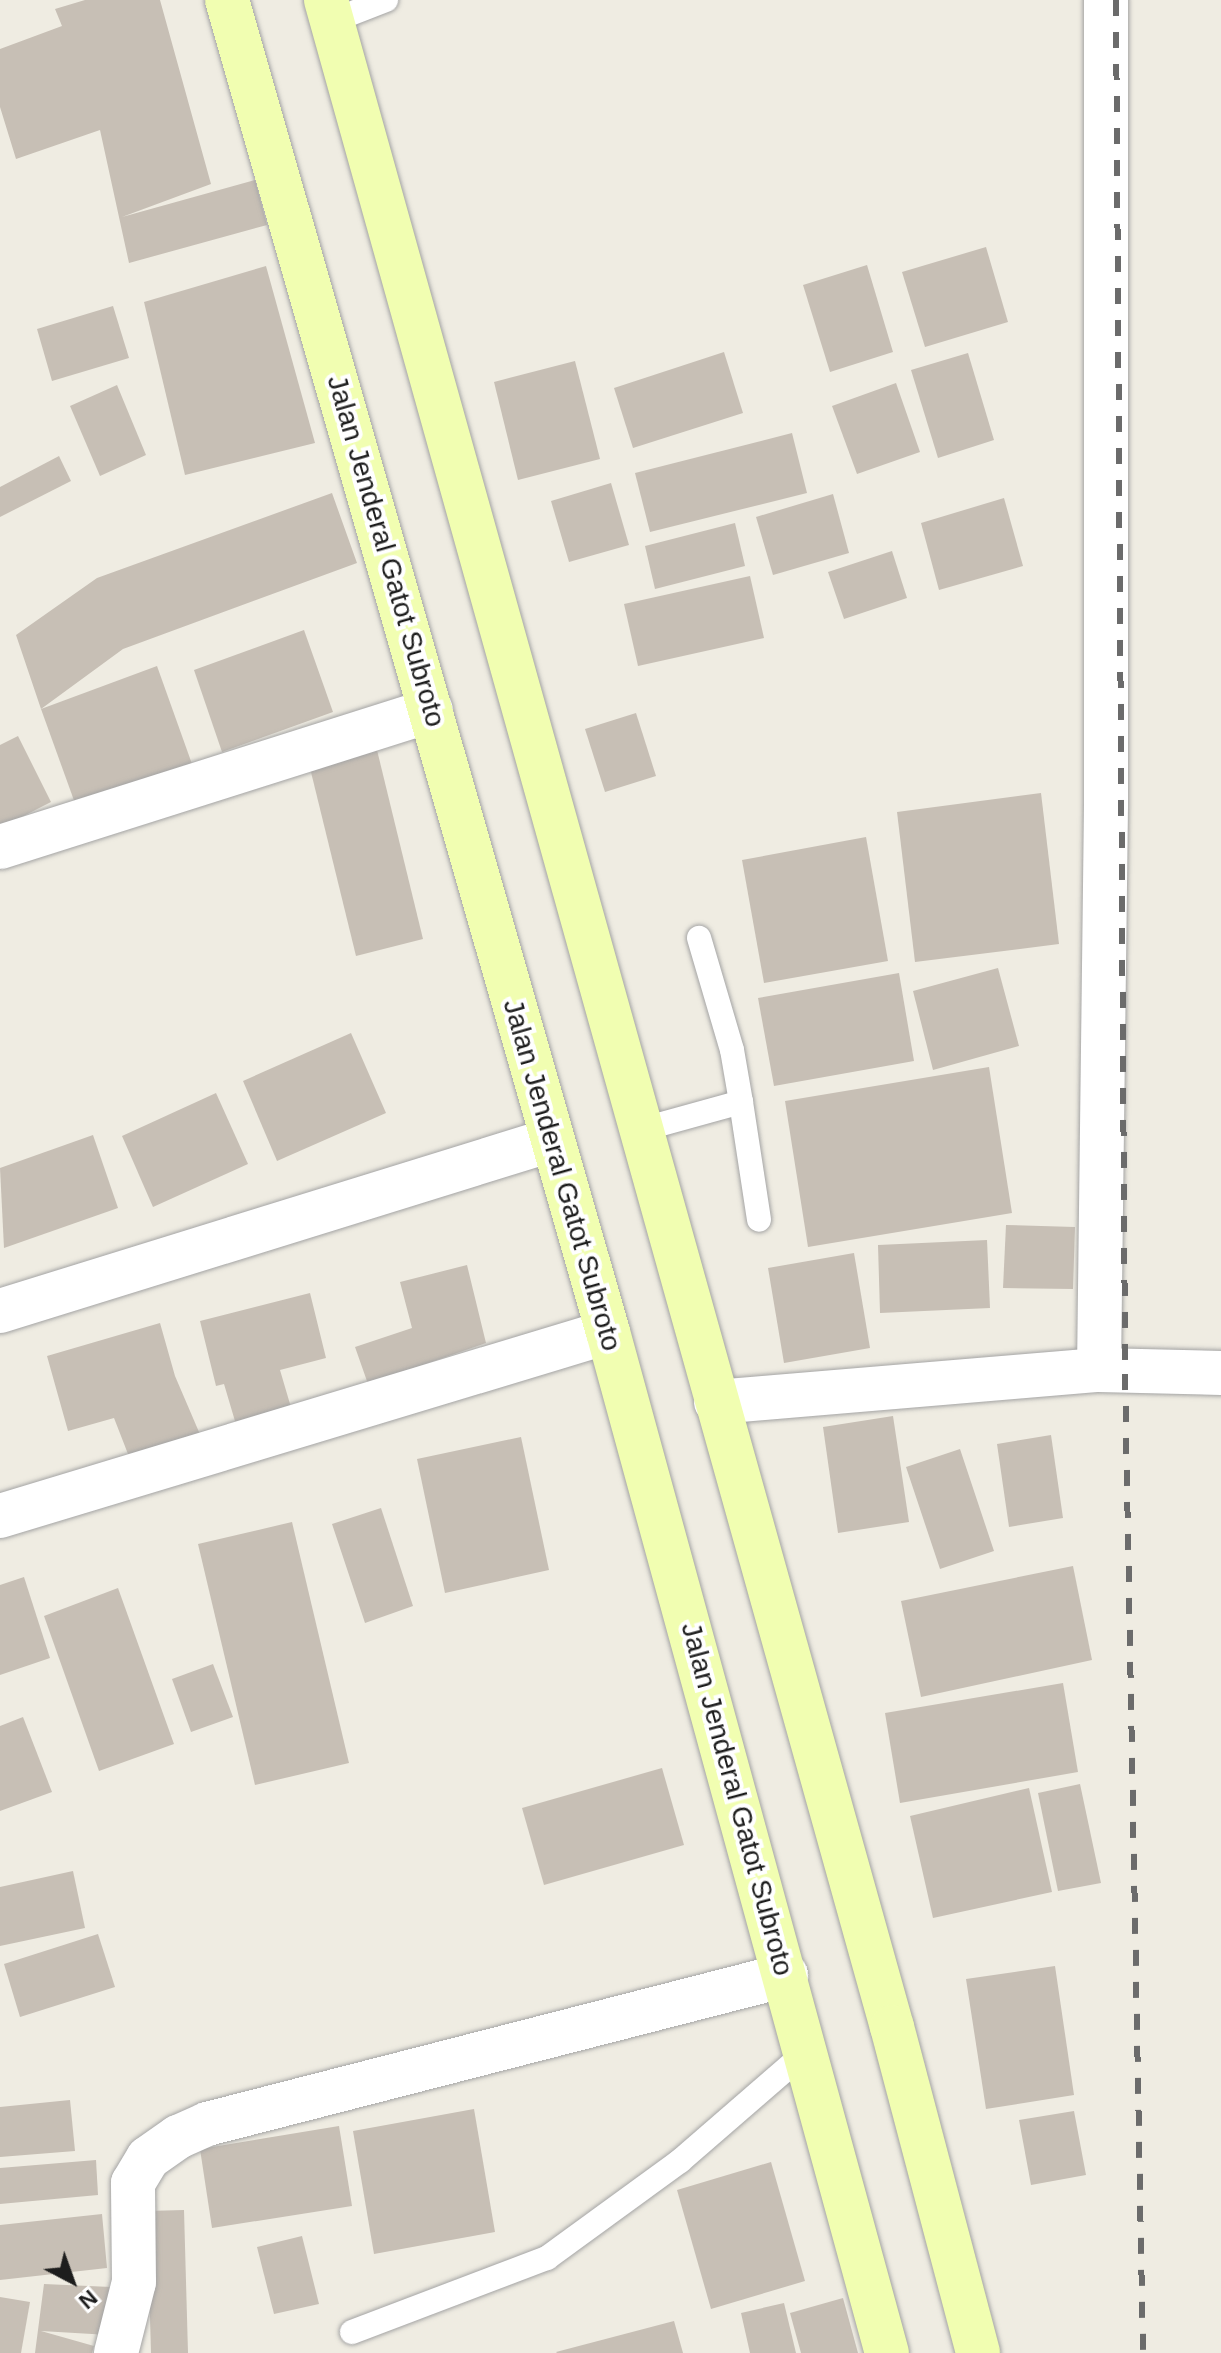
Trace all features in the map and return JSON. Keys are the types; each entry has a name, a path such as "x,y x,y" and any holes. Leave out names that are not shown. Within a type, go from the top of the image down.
{"main road":[{"name":"Jalan Jenderal Gatot Subroto","path":"227,0 608,1332 807,2051 887,2353"},
{"path":"329,10 978,2353"}],"street":[{"path":"1099,1370 1106,804 1106,0"},
{"path":"0,847 431,710"},
{"path":"0,1311 551,1140"},
{"path":"0,1516 608,1332"},
{"path":"716,1402 1099,1370 1221,1373"},
{"path":"116,2353 134,2282 133,2183 148,2158 178,2137 207,2124 786,1975"}],"lane":[{"path":"329,10 386,0"},
{"path":"699,938 732,1050 759,1220"},
{"path":"640,1130 741,1102"},
{"path":"352,2332 547,2258 680,2161 807,2051"}],"building":[{"path":"85,0 160,0 211,184 122,217 255,180 267,225 129,263 100,130 16,159 0,107 0,49 62,26 55,9"},
{"path":"986,247 1008,322 925,347 902,272"},
{"path":"867,265 893,352 830,372 803,285"},
{"path":"266,266 315,443 185,475 144,302"},
{"path":"113,306 129,358 52,381 37,329"},
{"path":"724,352 743,413 633,448 614,388"},
{"path":"968,353 994,440 938,458 911,370"},
{"path":"575,361 600,459 518,480 494,382"},
{"path":"896,383 920,452 857,474 832,406"},
{"path":"117,385 146,455 100,476 70,406"},
{"path":"792,433 807,493 650,532 635,473"},
{"path":"59,456 71,481 0,517 0,487"},
{"path":"611,483 629,545 569,562 551,501"},
{"path":"332,493 357,563 123,649 41,709 16,635 97,578"},
{"path":"833,494 849,553 773,575 756,517"},
{"path":"1004,498 1023,566 939,590 921,523"},
{"path":"735,523 745,566 655,589 645,546"},
{"path":"892,551 907,598 844,619 828,572"},
{"path":"750,576 764,638 638,666 624,604"},
{"path":"304,630 333,712 222,752 194,670"},
{"path":"157,666 192,764 76,806 41,709"},
{"path":"636,713 656,776 605,792 585,729"},
{"path":"18,736 51,802 0,828 0,745"},
{"path":"377,750 423,939 356,956 310,768"},
{"path":"1041,793 1059,944 915,962 897,812"},
{"path":"866,837 888,961 764,983 742,860"},
{"path":"998,968 1019,1046 933,1070 913,991"},
{"path":"899,973 914,1061 774,1086 758,998"},
{"path":"351,1033 386,1113 277,1161 243,1081"},
{"path":"989,1067 1012,1213 808,1247 785,1101"},
{"path":"216,1093 248,1164 153,1207 122,1136"},
{"path":"93,1135 118,1208 4,1248 0,1168"},
{"path":"1006,1225 1075,1227 1073,1289 1003,1288"},
{"path":"987,1240 990,1308 880,1313 878,1245"},
{"path":"854,1253 870,1348 784,1363 768,1268"},
{"path":"467,1265 486,1343 368,1384 355,1347 412,1328 400,1282"},
{"path":"310,1293 326,1358 280,1370 295,1421 240,1438 224,1384 216,1386 200,1321"},
{"path":"160,1323 175,1376 205,1446 135,1472 114,1418 68,1431 47,1356"},
{"path":"893,1416 909,1522 838,1533 823,1427"},
{"path":"1051,1435 1063,1518 1009,1527 997,1444"},
{"path":"521,1437 549,1570 445,1593 417,1459"},
{"path":"960,1449 994,1551 940,1569 906,1467"},
{"path":"381,1508 413,1606 365,1623 332,1524"},
{"path":"292,1522 349,1763 255,1785 198,1544"},
{"path":"1073,1566 1092,1660 921,1697 901,1601"},
{"path":"24,1577 50,1658 0,1675 0,1585"},
{"path":"118,1588 174,1744 99,1771 44,1616"},
{"path":"213,1664 233,1717 191,1732 172,1679"},
{"path":"1063,1683 1078,1772 900,1803 885,1713"},
{"path":"23,1717 52,1792 0,1811 0,1726"},
{"path":"662,1768 684,1845 544,1885 522,1808"},
{"path":"1080,1784 1101,1883 1058,1891 1038,1793"},
{"path":"1029,1788 1052,1892 933,1918 910,1816"},
{"path":"73,1871 85,1928 0,1946 0,1887"},
{"path":"98,1934 115,1987 20,2017 4,1964"},
{"path":"1055,1966 1074,2095 986,2109 966,1979"},
{"path":"70,2100 75,2151 0,2157 0,2107"},
{"path":"474,2109 495,2232 374,2254 353,2131"},
{"path":"1074,2111 1086,2175 1031,2185 1019,2120"},
{"path":"339,2126 352,2206 212,2228 200,2149"},
{"path":"96,2160 98,2195 0,2204 0,2168"},
{"path":"771,2162 805,2281 711,2309 677,2190"},
{"path":"184,2210 188,2353 151,2353 147,2211"},
{"path":"102,2214 107,2268 0,2280 0,2225"},
{"path":"302,2236 319,2304 274,2314 257,2247"},
{"path":"44,2284 111,2287 109,2335 41,2331 94,2346 92,2353 35,2353"},
{"path":"0,2297 30,2302 21,2353 0,2353"},
{"path":"843,2298 858,2353 801,2353 790,2313"},
{"path":"784,2303 796,2353 750,2353 741,2313"},
{"path":"674,2321 683,2353 556,2352"}],"railway":[{"path":"1116,0 1125,1374 1143,2353"}]}
